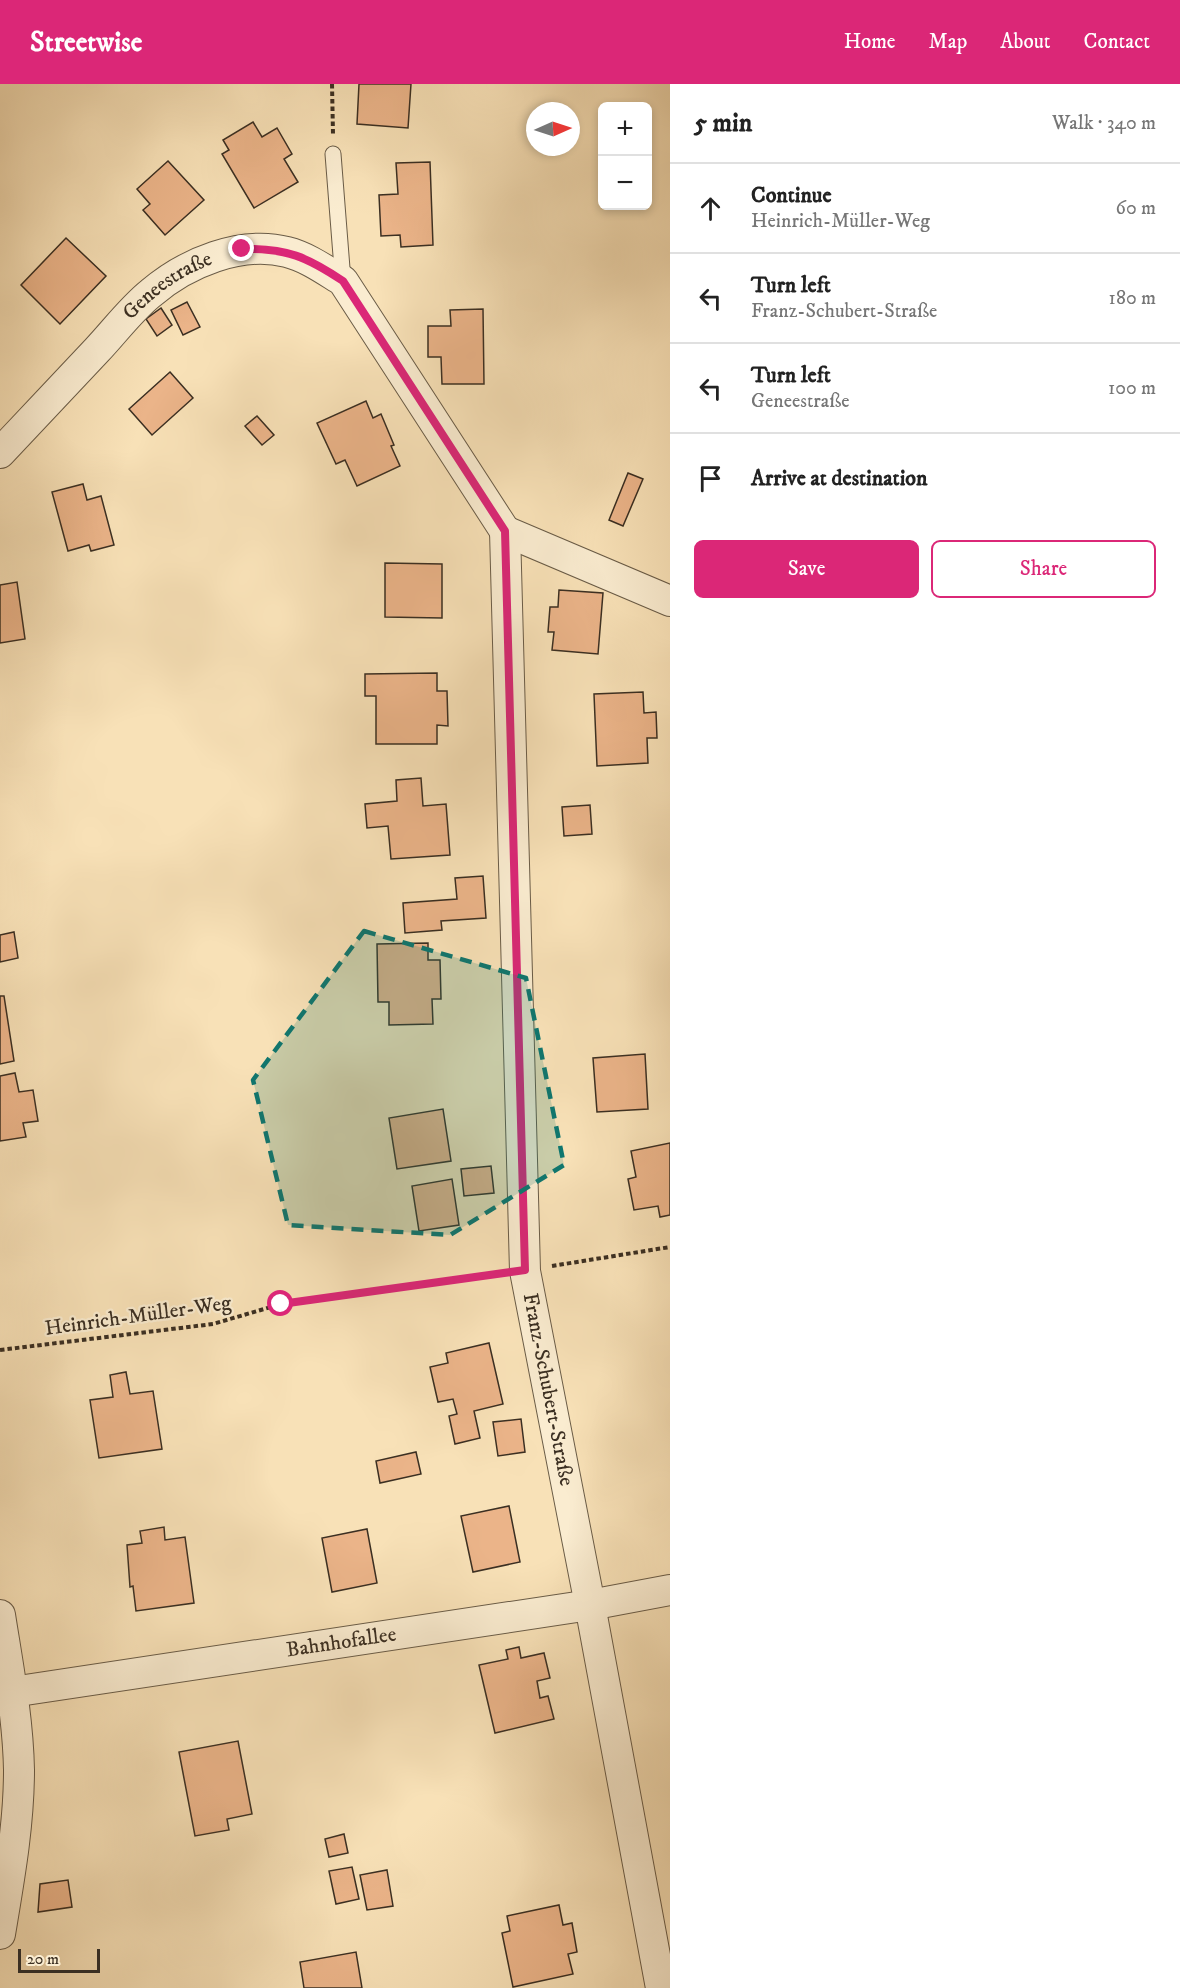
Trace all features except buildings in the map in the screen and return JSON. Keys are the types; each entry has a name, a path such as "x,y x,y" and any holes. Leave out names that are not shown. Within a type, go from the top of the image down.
{"street":[{"name":"Geneestraße","path":"0,453 151,293 188,269 213,257 242,249 266,248 287,252 316,264 343,281 505,531"},
{"path":"505,531 670,601"},
{"name":"Franz-Schubert-Straße","path":"505,531 525,1270 661,1988"},
{"name":"Bahnhofallee","path":"12,1692 590,1605 670,1590"},
{"path":"0,1615 15,1708 19,1770 15,1836 0,1934"}],"lane":[{"path":"333,154 343,281"}],"path":[{"path":"332,84 333,154"},
{"name":"Heinrich-Müller-Weg","path":"0,1350 213,1324 281,1304 670,1247"}],"highlighted area":[{"path":"364,931 526,978 564,1165 450,1235 288,1225 253,1080"}],"route":[{"path":"242,249 266,248 287,252 316,264 343,281 505,531 525,1270 281,1304"}]}
